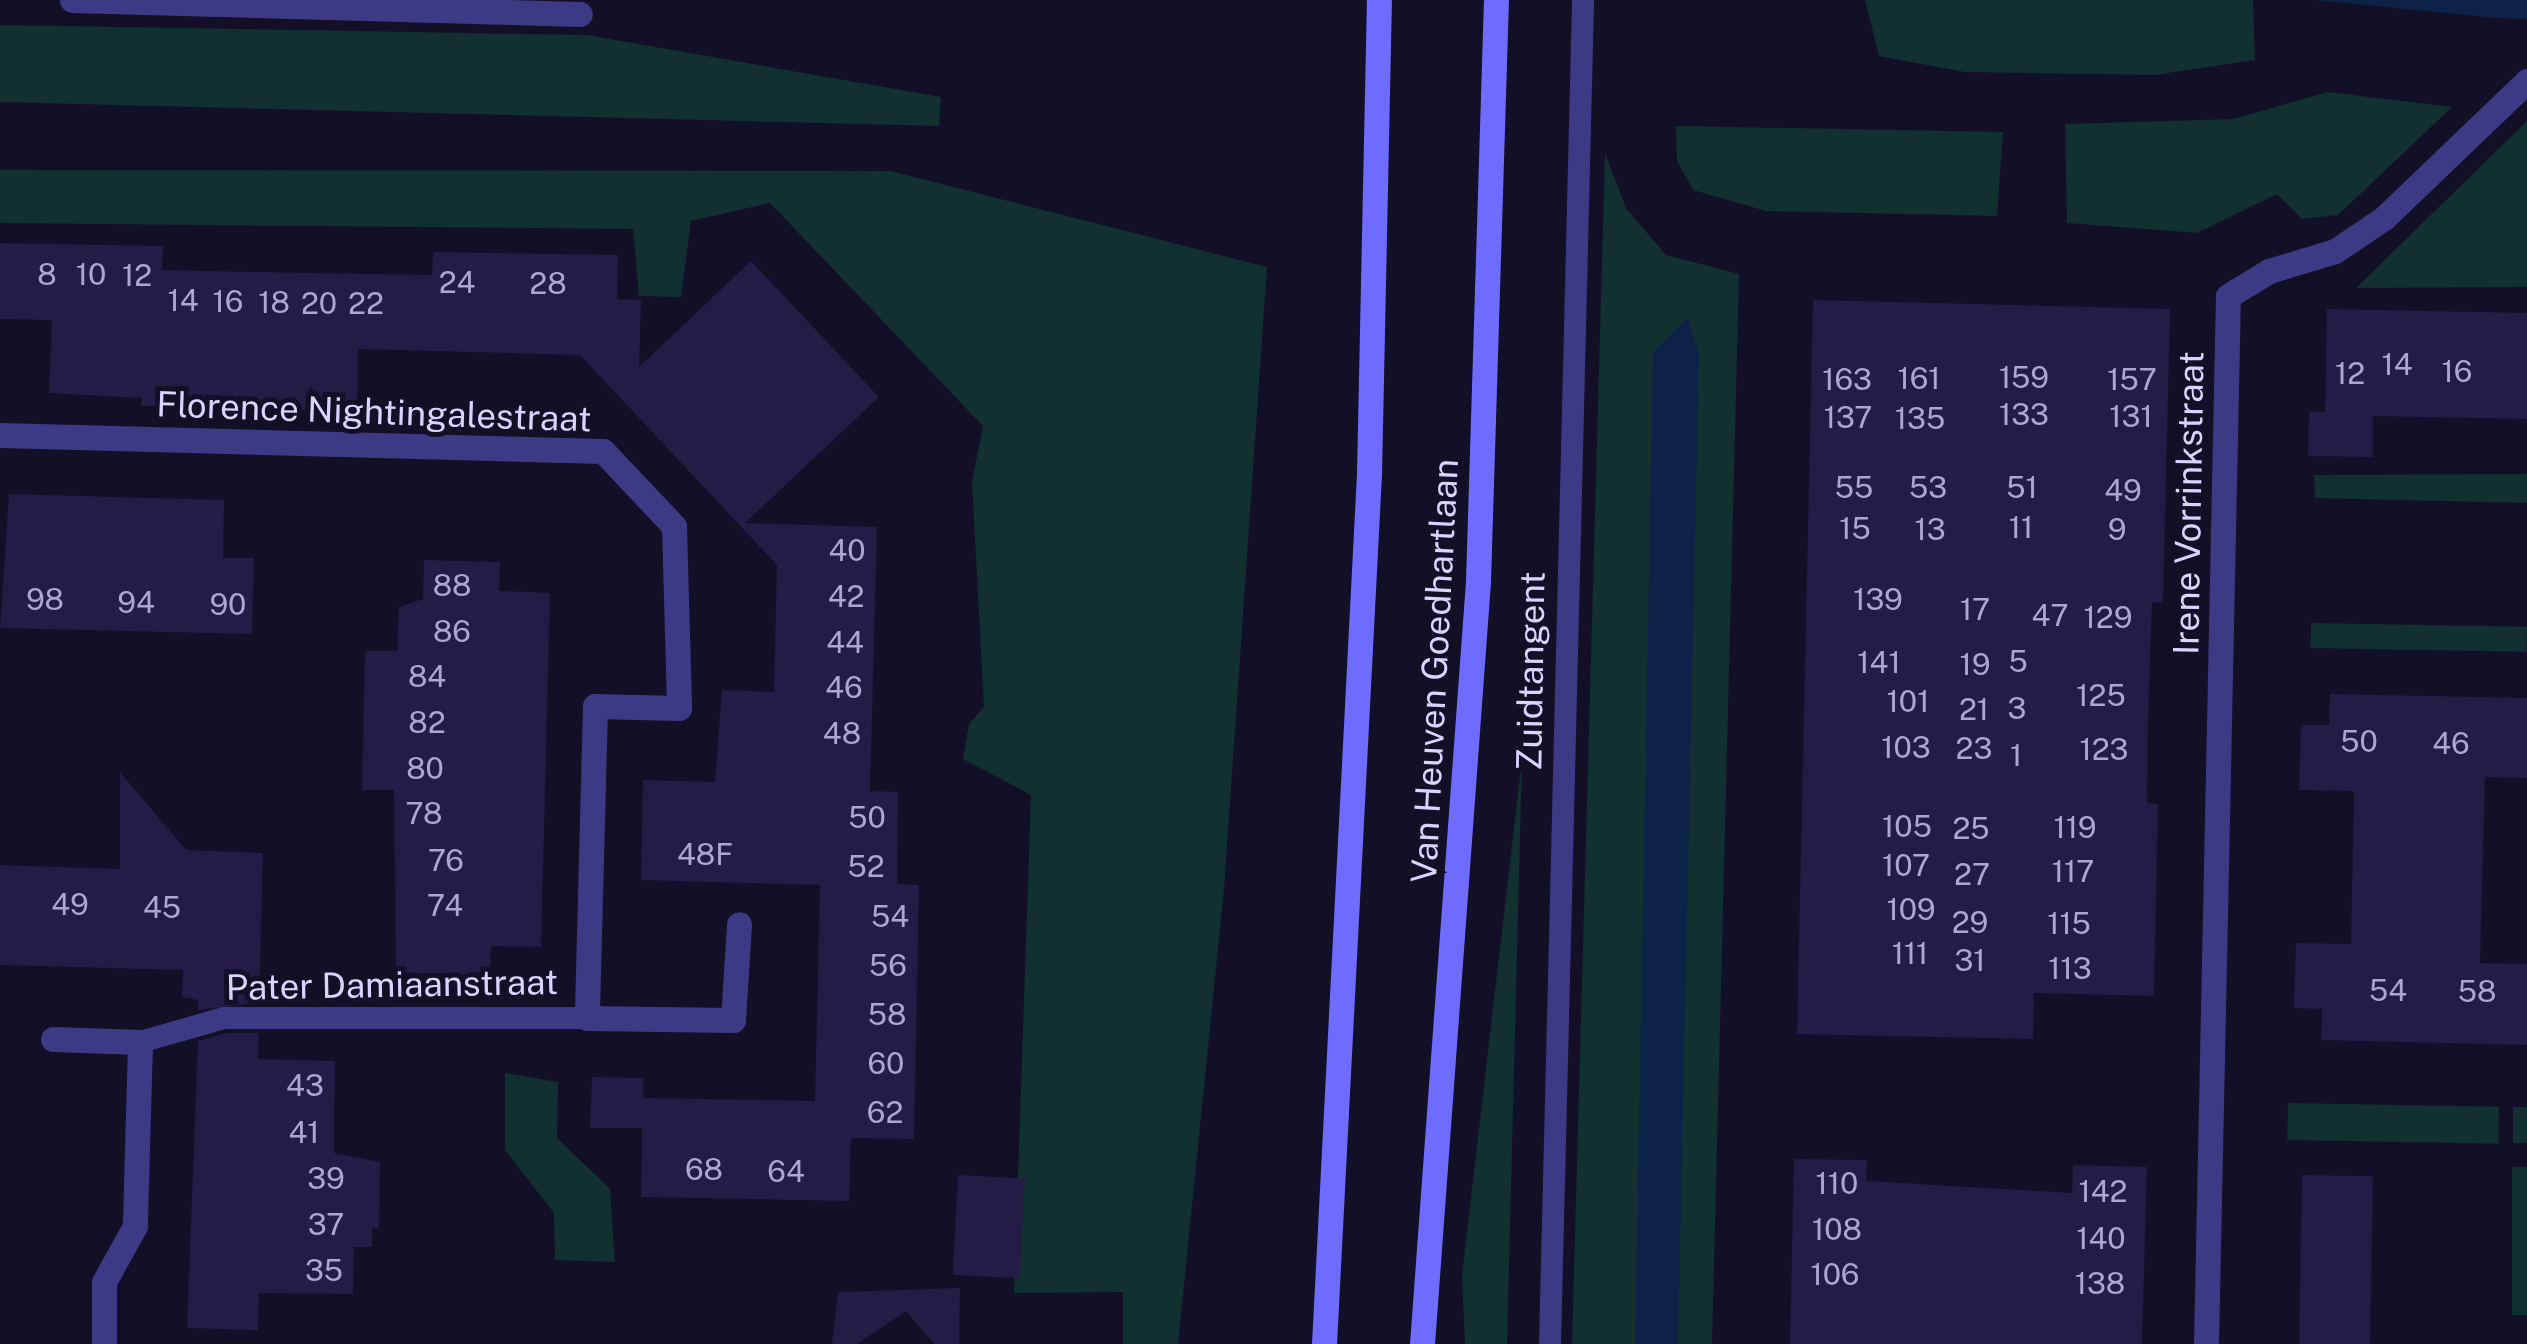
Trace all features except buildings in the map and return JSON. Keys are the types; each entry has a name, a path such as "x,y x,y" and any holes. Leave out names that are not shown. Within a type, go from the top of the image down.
{"main road":[{"path":"1324,1344 1369,474 1379,2"},
{"name":"Van Heuven Goedhartlaan","path":"1422,1344 1478,581 1495,4"}],"street":[{"path":"72,0 580,14"},
{"name":"Irene Vorrinkstraat","path":"2206,1344 2228,296 2268,271 2335,251 2384,218 2527,81"},
{"name":"Florence Nightingalestraat","path":"0,435 604,451 674,526 679,708 595,706 587,1018"},
{"path":"587,1018 733,1020 739,924"},
{"name":"Pater Damiaanstraat","path":"53,1038 140,1042"},
{"path":"104,1344 104,1282 135,1226 140,1042"}],"lane":[{"name":"Zuidtangent","path":"1550,1344 1583,5"},
{"name":"Pater Damiaanstraat","path":"140,1042 224,1018 587,1018"}],"green space":[{"path":"1865,0 2253,0 2255,60 2154,75 1965,72 1879,56"},
{"path":"0,25 587,35 941,97 939,126 0,102"},
{"path":"2327,92 2452,107 2338,215 2302,219 2277,194 2197,233 2067,223 2065,124 2234,119"},
{"path":"2527,121 2527,287 2356,288"},
{"path":"1676,126 2003,132 1997,216 1766,211 1693,190 1677,161"},
{"path":"1605,153 1626,208 1666,255 1739,274 1712,1344 1572,1344"},
{"path":"0,170 891,171 1267,267 1224,889 1178,1344 1123,1344 1123,1292 1014,1293 1031,795 963,759 969,724 984,707 972,482 983,426 770,203 691,221 681,297 639,296 633,229 0,223"},
{"path":"2527,474 2527,503 2315,498 2314,475"},
{"path":"2311,623 2527,627 2527,652 2311,648"},
{"path":"1522,759 1507,1344 1465,1344 1462,1275"},
{"path":"505,1073 558,1082 557,1138 610,1189 615,1262 555,1260 554,1213 505,1150"},
{"path":"2288,1103 2499,1107 2498,1144 2287,1140"},
{"path":"2513,1107 2527,1107 2527,1143 2513,1143"},
{"path":"2512,1167 2527,1167 2527,1315 2512,1315"}],"water":[{"path":"2315,0 2527,0 2527,19 2497,18"},
{"path":"1688,317 1699,353 1678,1344 1635,1344 1653,352"}]}
